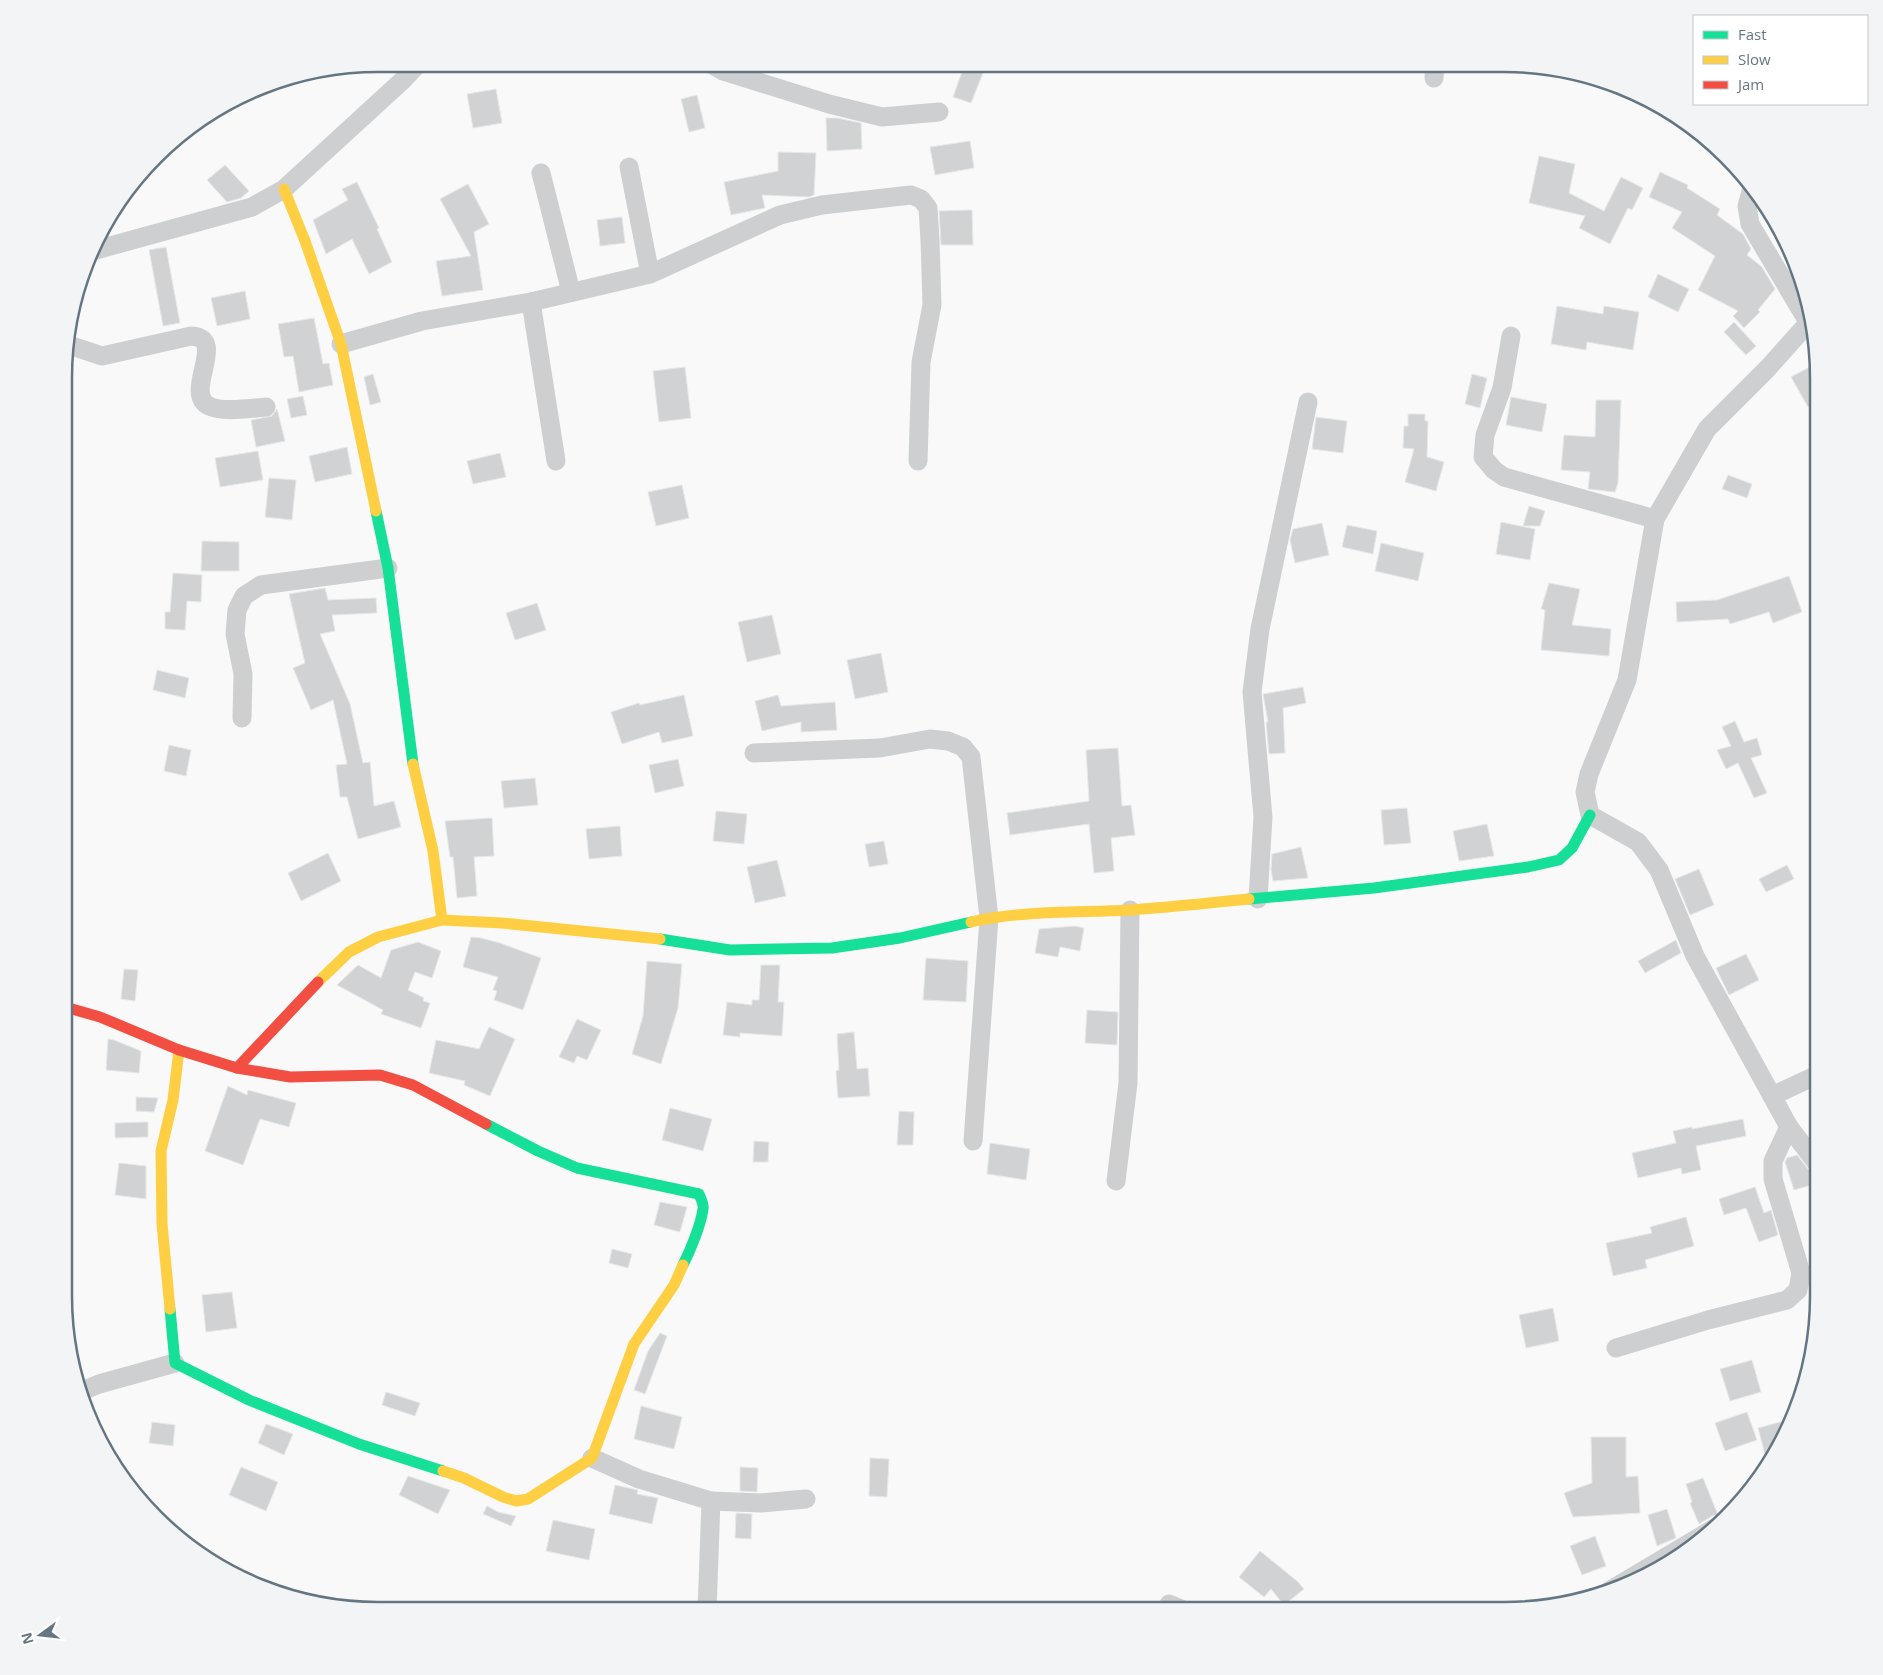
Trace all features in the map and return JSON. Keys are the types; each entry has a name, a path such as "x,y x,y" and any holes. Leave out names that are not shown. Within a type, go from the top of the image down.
{"street":[{"path":"102,248 252,207 284,189 410,72"},
{"path":"726,72 820,101 882,117 939,112"},
{"path":"629,167 650,274"},
{"path":"541,173 571,292"},
{"path":"284,189 305,241 341,344 388,568 412,759 433,851 442,920"},
{"path":"341,344 422,321 531,302 650,274 780,215 822,205 912,195 921,199 928,208 932,305 922,362 918,461"},
{"path":"1750,196 1747,206 1750,224 1803,312"},
{"path":"531,302 556,461"},
{"path":"237,1068 324,975 349,952 378,937 442,920 502,923 639,936 730,950 832,948 900,938 990,918 1061,911 1130,910 1374,888 1528,867 1559,860 1572,848 1590,815 1584,792 1589,774 1626,680 1655,518 1707,429 1806,327"},
{"path":"74,347 102,356 191,336 200,337 205,341 206,350 199,394 204,403 211,407 238,409 266,407"},
{"path":"1511,336 1502,388 1485,436 1483,457 1494,470 1504,477 1655,518"},
{"path":"1258,899 1263,817 1252,692 1260,629 1308,402"},
{"path":"242,718 243,674 235,634 237,610 244,596 261,585 388,568"},
{"path":"754,753 880,748 930,739 948,741 963,747 971,757 990,918 973,1141"},
{"path":"1590,815 1638,842 1659,870 1695,956 1789,1127 1810,1154"},
{"path":"1116,1181 1128,1083 1130,910"},
{"path":"72,1009 100,1017 179,1050 237,1068 290,1077 380,1075 413,1085 538,1151 577,1168 699,1194 703,1209 691,1248 674,1285 634,1344 592,1458 528,1499 516,1501 503,1497 464,1478 359,1444 248,1400 175,1363 87,1389"},
{"path":"175,1363 162,1224 161,1151 173,1100 179,1050"},
{"path":"1772,1096 1810,1078"},
{"path":"1616,1348 1708,1320 1787,1300 1798,1290 1801,1273 1773,1179 1773,1161 1789,1127"},
{"path":"592,1458 638,1479 711,1501 761,1504 806,1500"},
{"path":"707,1602 711,1501"}],"building":[{"path":"962,72 983,73 971,103 953,97"},
{"path":"496,89 502,123 473,128 467,94"},
{"path":"697,95 705,128 689,132 681,99"},
{"path":"826,118 837,118 861,123 862,149 827,151"},
{"path":"970,141 974,168 935,175 930,147"},
{"path":"778,152 816,153 814,195 809,197 762,195 765,208 731,215 724,182 778,171"},
{"path":"1539,156 1575,164 1569,193 1604,211 1621,177 1643,188 1632,210 1628,208 1610,244 1579,228 1585,216 1529,203"},
{"path":"225,165 249,191 241,198 227,202 207,180"},
{"path":"1660,172 1688,185 1687,188 1720,209 1717,215 1743,234 1751,249 1747,255 1762,267 1775,289 1758,310 1760,312 1744,328 1733,316 1738,311 1698,290 1715,256 1672,228 1682,212 1649,197"},
{"path":"357,182 379,228 377,229 392,262 369,274 352,239 326,254 313,220 348,200 342,189"},
{"path":"468,184 489,224 474,232 483,290 442,296 436,261 471,256 440,199"},
{"path":"972,210 973,245 941,245 939,211"},
{"path":"622,217 625,243 600,246 597,220"},
{"path":"166,247 180,323 163,326 149,250"},
{"path":"1658,274 1689,289 1678,312 1648,297"},
{"path":"245,291 250,319 217,326 211,298"},
{"path":"1557,306 1603,314 1604,306 1639,312 1633,350 1587,342 1586,350 1551,344"},
{"path":"314,318 323,364 329,363 333,385 299,392 293,356 284,357 278,324"},
{"path":"1734,322 1756,346 1746,355 1724,332"},
{"path":"685,367 691,418 659,422 653,371"},
{"path":"1810,367 1810,405 1808,407 1791,377"},
{"path":"373,374 381,402 370,405 364,377"},
{"path":"1472,374 1487,378 1480,408 1465,404"},
{"path":"303,396 307,415 291,418 287,399"},
{"path":"1511,397 1547,404 1542,432 1506,425"},
{"path":"1596,400 1621,400 1618,483 1615,492 1588,489 1590,472 1561,470 1564,435 1595,437"},
{"path":"277,409 285,441 256,447 251,420 272,416"},
{"path":"1408,414 1425,414 1425,421 1428,421 1427,457 1444,462 1436,491 1405,482 1414,449 1403,448 1404,426 1408,426"},
{"path":"1316,417 1347,421 1343,453 1312,449"},
{"path":"347,447 352,474 315,482 309,456"},
{"path":"258,451 263,480 220,487 215,458"},
{"path":"500,453 506,477 473,484 467,461"},
{"path":"1728,475 1752,484 1747,498 1722,489"},
{"path":"269,478 296,480 292,520 265,517"},
{"path":"682,485 689,518 656,526 648,492"},
{"path":"1529,506 1545,511 1540,526 1523,526"},
{"path":"1501,522 1535,529 1530,560 1496,554"},
{"path":"1322,523 1329,555 1295,563 1290,540 1293,529"},
{"path":"1347,525 1377,531 1373,554 1342,547"},
{"path":"202,541 239,542 239,571 201,571"},
{"path":"1381,543 1424,553 1418,581 1375,571"},
{"path":"173,573 202,575 201,602 187,601 185,630 165,629 165,612 170,612"},
{"path":"1789,576 1802,612 1773,623 1769,612 1730,624 1728,619 1677,622 1676,602 1717,600"},
{"path":"1549,583 1580,589 1572,625 1611,629 1609,656 1541,650 1545,610 1541,609"},
{"path":"325,588 328,600 376,598 377,613 332,615 335,631 320,634 350,704 363,763 370,762 374,806 394,801 401,827 358,839 347,797 340,797 336,765 347,764 333,700 311,710 293,668 305,663 289,594"},
{"path":"537,603 546,630 515,640 506,613"},
{"path":"772,615 781,654 747,662 738,622"},
{"path":"881,653 888,692 855,699 847,660"},
{"path":"157,670 189,678 185,698 153,690"},
{"path":"1303,687 1306,703 1283,708 1285,753 1269,754 1266,722 1268,722 1263,694"},
{"path":"684,695 693,736 662,743 659,732 622,744 611,712 639,703 640,705"},
{"path":"778,695 781,706 835,702 837,730 801,732 801,722 762,731 755,701"},
{"path":"1735,721 1744,742 1757,738 1762,755 1751,758 1767,793 1754,798 1738,763 1726,769 1717,750 1731,746 1722,727"},
{"path":"169,745 191,750 186,776 164,771"},
{"path":"1118,748 1122,806 1131,805 1135,835 1111,838 1114,871 1094,873 1089,824 1010,835 1007,813 1089,801 1086,750"},
{"path":"678,759 684,786 655,793 649,765"},
{"path":"535,778 538,805 504,808 501,781"},
{"path":"1407,808 1411,843 1384,845 1381,810"},
{"path":"716,811 747,814 744,844 713,841"},
{"path":"492,818 494,856 474,857 477,896 457,898 453,857 450,857 445,821"},
{"path":"1487,824 1494,856 1459,861 1453,831"},
{"path":"620,826 622,856 589,859 586,829"},
{"path":"884,841 888,864 869,867 865,844"},
{"path":"1301,847 1308,878 1273,881 1271,870 1272,854"},
{"path":"328,853 341,881 301,901 288,873"},
{"path":"777,860 786,896 755,903 747,867"},
{"path":"1787,865 1794,879 1766,892 1759,879"},
{"path":"1699,869 1714,905 1690,915 1675,879"},
{"path":"1075,926 1084,928 1080,951 1060,947 1058,957 1035,953 1039,929"},
{"path":"471,937 500,943 541,958 523,1010 494,1000 497,991 493,990 498,977 463,967"},
{"path":"1676,940 1681,953 1645,973 1638,961"},
{"path":"418,942 441,951 432,978 415,972 408,990 424,998 423,1001 430,1003 421,1028 381,1014 383,1010 337,985 358,965 381,978 391,950"},
{"path":"1746,954 1759,980 1729,995 1716,968"},
{"path":"926,958 968,961 966,1002 923,1000"},
{"path":"647,961 682,964 678,1008 661,1064 632,1054 643,1016"},
{"path":"761,965 780,965 778,1002 784,1002 782,1036 740,1033 740,1037 723,1035 727,1002 752,1005 752,1000 759,1000"},
{"path":"124,969 138,970 135,1001 121,999"},
{"path":"1087,1010 1118,1012 1117,1045 1085,1043"},
{"path":"577,1019 601,1030 587,1060 577,1056 574,1063 559,1057"},
{"path":"489,1027 515,1039 490,1096 464,1085 465,1081 429,1073 436,1040 479,1049"},
{"path":"854,1032 857,1069 868,1068 870,1096 838,1098 836,1071 839,1070 837,1034"},
{"path":"108,1039 141,1051 139,1073 106,1070"},
{"path":"228,1086 247,1095 248,1090 296,1103 289,1127 260,1119 243,1165 205,1151"},
{"path":"136,1097 158,1098 154,1112 136,1111"},
{"path":"670,1108 712,1119 703,1151 662,1140"},
{"path":"899,1111 914,1112 913,1145 897,1145"},
{"path":"1743,1119 1746,1136 1696,1146 1701,1170 1682,1174 1681,1168 1638,1178 1632,1153 1676,1143 1673,1131"},
{"path":"148,1122 148,1137 115,1138 115,1123"},
{"path":"754,1141 769,1142 768,1162 753,1162"},
{"path":"990,1143 1030,1149 1026,1180 987,1174"},
{"path":"1797,1155 1810,1171 1810,1185 1794,1190 1785,1162 1787,1158"},
{"path":"119,1163 146,1166 146,1199 115,1195"},
{"path":"1755,1187 1764,1213 1771,1210 1778,1235 1759,1242 1746,1208 1724,1215 1719,1199"},
{"path":"660,1202 687,1207 680,1232 654,1225"},
{"path":"1686,1217 1694,1246 1645,1260 1647,1268 1613,1276 1606,1243 1652,1233 1650,1227"},
{"path":"612,1249 632,1254 628,1268 609,1263"},
{"path":"232,1292 237,1328 206,1332 202,1295"},
{"path":"1553,1308 1559,1341 1526,1348 1519,1315"},
{"path":"660,1333 667,1336 645,1394 634,1390 648,1351"},
{"path":"1752,1360 1761,1392 1730,1401 1720,1369"},
{"path":"386,1392 420,1403 415,1416 382,1405"},
{"path":"641,1406 682,1417 674,1449 634,1439"},
{"path":"1747,1412 1757,1440 1725,1451 1715,1423"},
{"path":"1784,1421 1766,1457 1758,1428"},
{"path":"152,1422 175,1425 173,1446 149,1443"},
{"path":"266,1424 293,1434 284,1455 258,1443"},
{"path":"1591,1437 1626,1437 1626,1477 1638,1476 1640,1513 1573,1517 1564,1493 1592,1483"},
{"path":"870,1458 889,1459 887,1497 869,1496"},
{"path":"241,1467 278,1482 266,1511 229,1495"},
{"path":"740,1467 758,1468 757,1492 740,1491"},
{"path":"408,1476 450,1490 438,1514 399,1495"},
{"path":"1703,1478 1718,1515 1712,1516 1699,1524 1690,1503 1692,1502 1686,1484"},
{"path":"615,1485 638,1490 637,1494 658,1498 652,1524 609,1514"},
{"path":"487,1506 498,1512 516,1516 511,1526 483,1514"},
{"path":"1667,1509 1676,1538 1657,1546 1648,1515"},
{"path":"736,1513 752,1514 751,1539 735,1538"},
{"path":"553,1520 595,1529 589,1560 546,1551"},
{"path":"1595,1536 1606,1566 1582,1575 1570,1546"},
{"path":"1260,1551 1304,1589 1288,1602 1282,1602 1271,1589 1264,1597 1239,1577"}],"traffic: fast":[{"path":"376,511 388,568 413,764"},
{"path":"1249,899 1374,888 1528,867 1559,860 1572,848 1590,815"},
{"path":"660,939 730,950 832,948 900,938 971,922"},
{"path":"486,1124 538,1151 577,1168 699,1194 703,1205 702,1215 695,1238 683,1265"},
{"path":"170,1309 175,1363 249,1400 359,1444 443,1471"}],"traffic: slow":[{"path":"284,189 305,241 341,344 376,511"},
{"path":"318,982 349,952 378,937 442,920 433,851 413,764"},
{"path":"971,922 1011,915 1131,910 1249,899"},
{"path":"442,920 502,923 660,939"},
{"path":"170,1309 162,1224 161,1151 173,1100 179,1050"},
{"path":"443,1471 464,1478 503,1497 516,1501 528,1499 592,1458 634,1344 674,1285 683,1265"}],"traffic: jam":[{"path":"72,1009 100,1017 179,1050 237,1068 318,982"},
{"path":"237,1068 290,1077 380,1075 413,1085 486,1124"}]}
